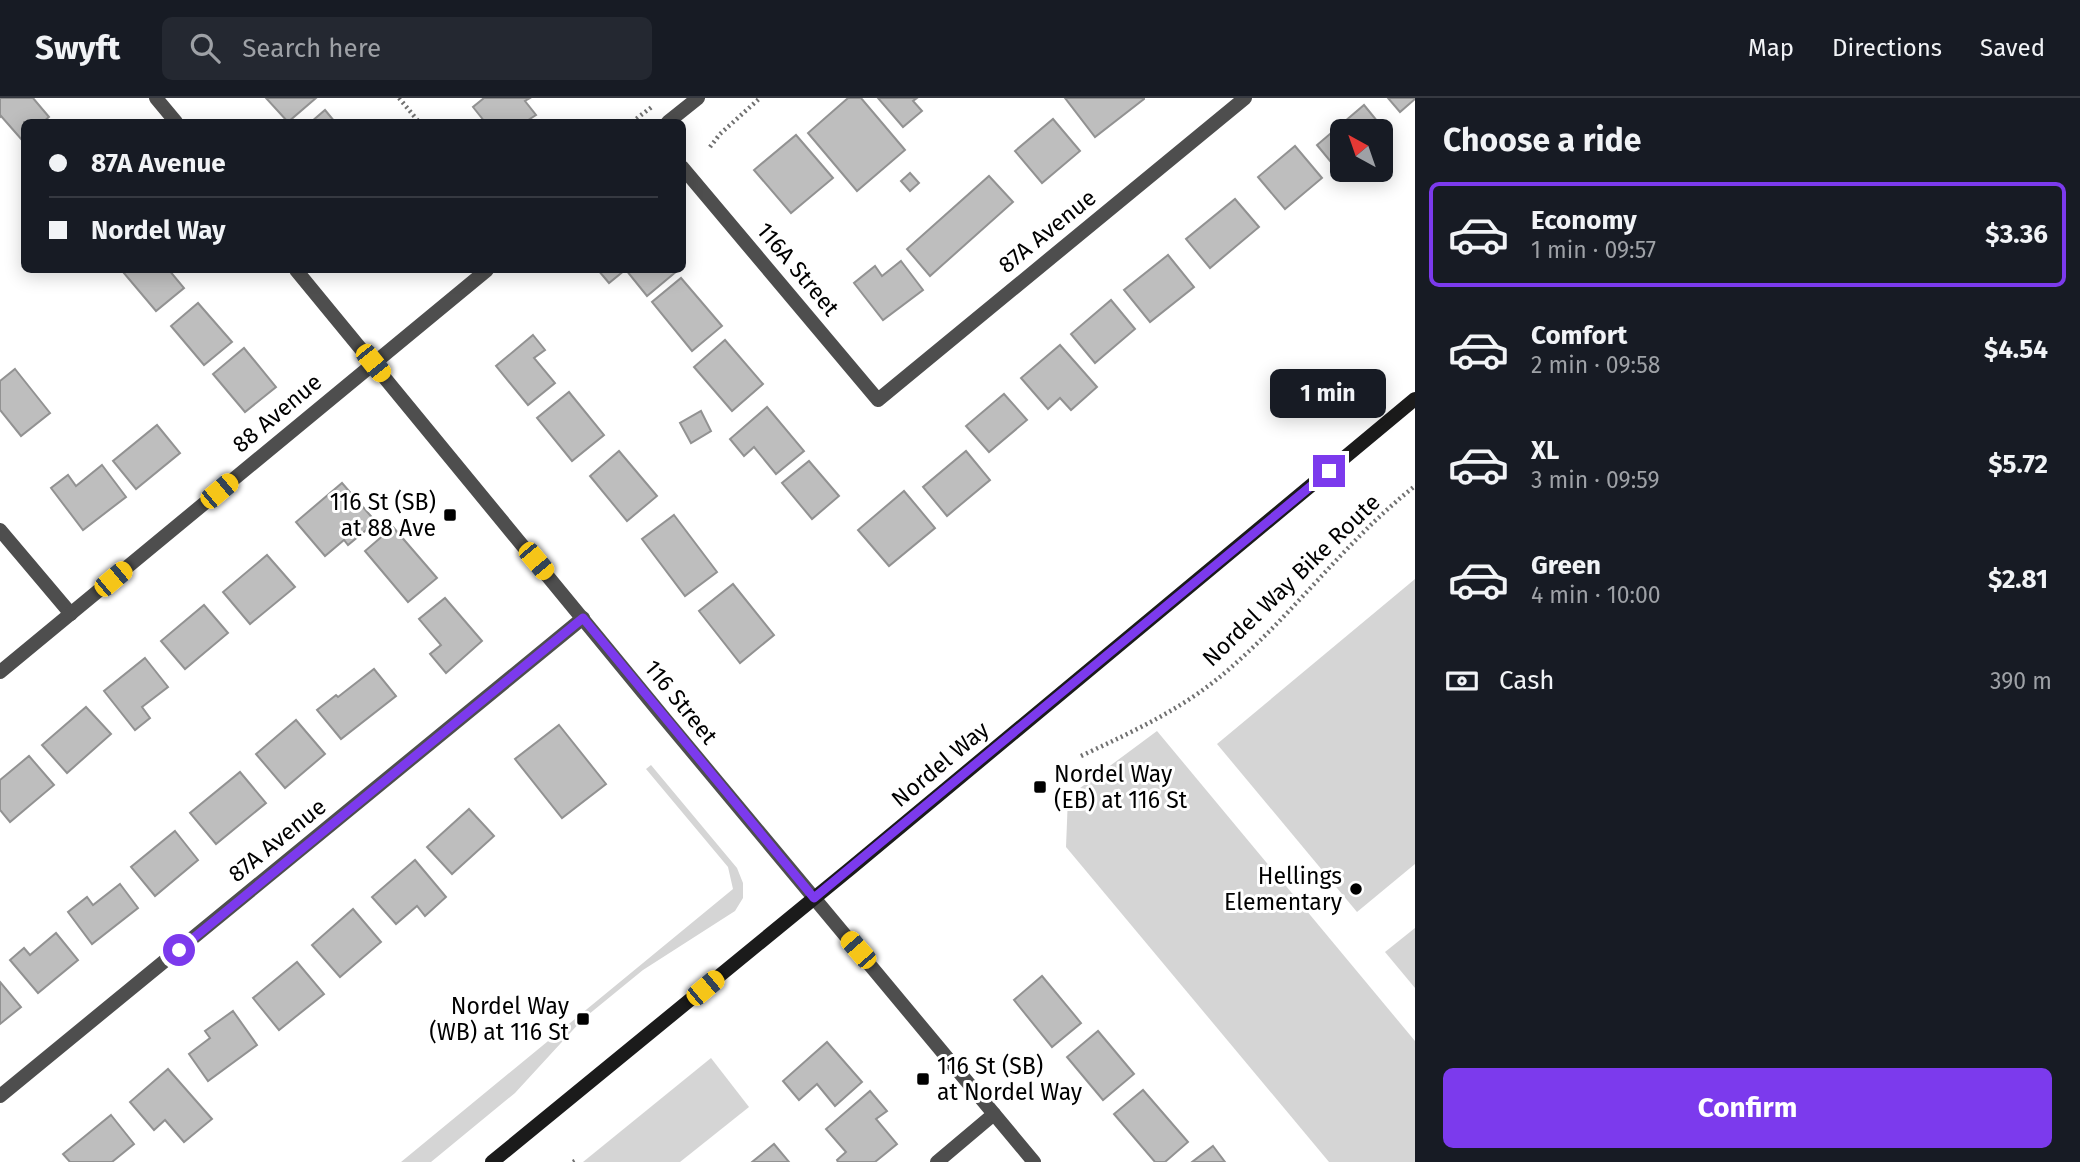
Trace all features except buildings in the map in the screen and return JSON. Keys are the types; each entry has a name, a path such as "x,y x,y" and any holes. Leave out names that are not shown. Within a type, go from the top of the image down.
{"main road":[{"name":"Nordel Way","path":"492,1162 1415,399"}],"street":[{"path":"156,98 174,119"},
{"path":"672,119 698,98"},
{"name":"87A Avenue","path":"878,400 1245,98"},
{"name":"116A Street","path":"686,172 878,400"},
{"name":"116 Street","path":"298,273 1034,1162"},
{"name":"88 Avenue","path":"0,672 483,273"},
{"path":"0,530 71,614"},
{"name":"87A Avenue","path":"0,1096 583,618"},
{"path":"936,1162 994,1114"}],"path":[{"path":"399,98 416,119"},
{"path":"636,119 663,98"},
{"path":"710,147 720,134 760,98"},
{"name":"Nordel Way Bike Route","path":"1081,756 1182,706 1236,664 1374,521 1415,486"}],"shaded area":[{"name":"Hellings Elementary","path":"1415,579 1415,864 1357,912 1217,744"},
{"path":"1157,731 1415,1041 1415,1162 1329,1162 1066,847 1068,797"},
{"path":"651,765 737,868 743,883 743,898 735,911 643,970 583,1019 515,1093 431,1162 401,1162 733,889 728,867 646,769"},
{"path":"1415,928 1415,988 1385,952"},
{"path":"711,1058 749,1107 680,1162 583,1162"}],"place":[{"name":"116 St (SB) at 88 Ave","path":"450,515"},
{"name":"Nordel Way (EB) at 116 St","path":"1040,787"},
{"name":"Hellings Elementary","path":"1356,889"},
{"name":"Nordel Way (WB) at 116 St","path":"583,1019"},
{"name":"116 St (SB) at Nordel Way","path":"923,1079"}],"route":[{"path":"179,950 583,618 814,898 1329,471"}]}
